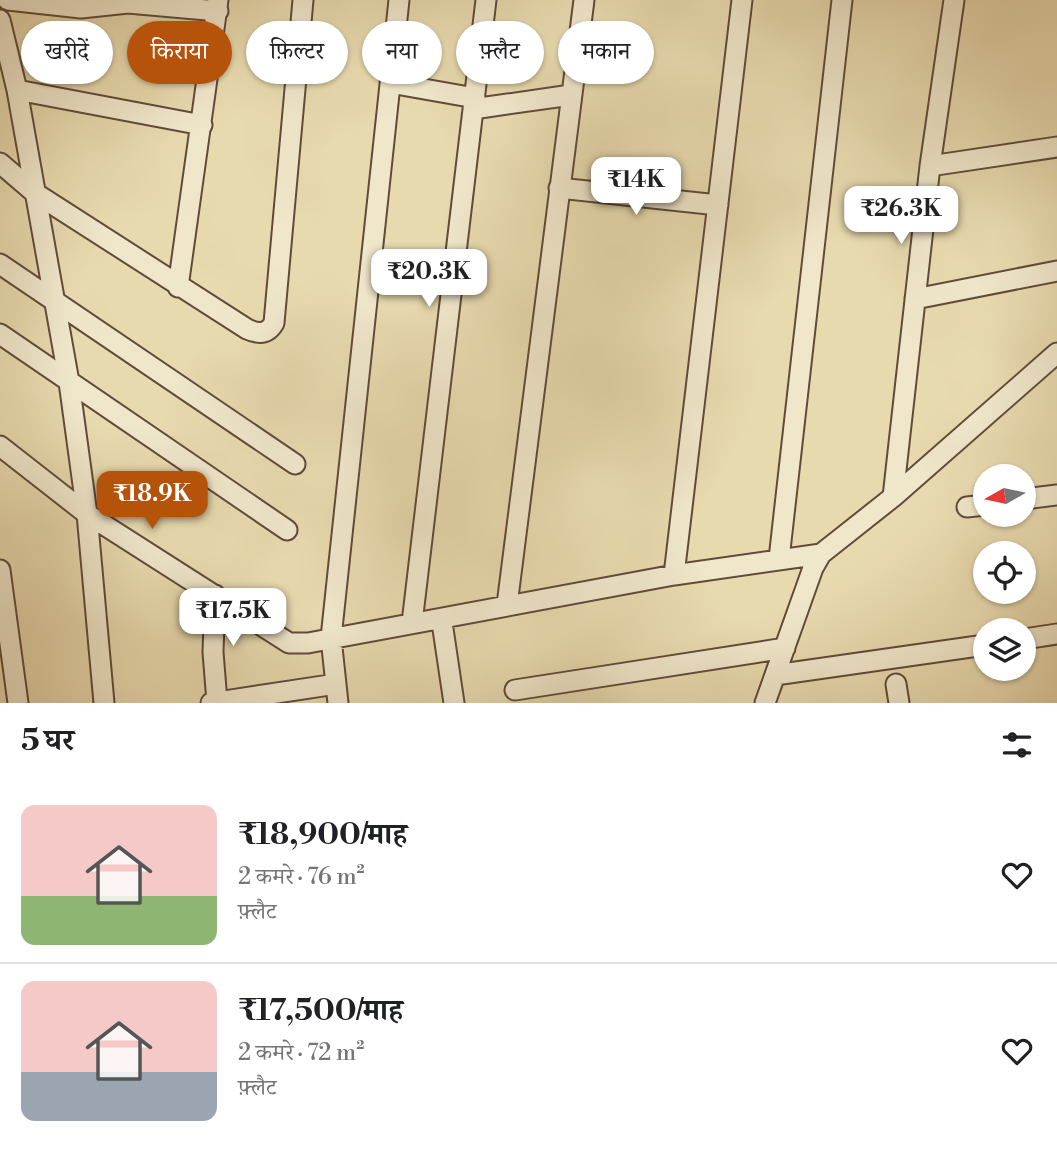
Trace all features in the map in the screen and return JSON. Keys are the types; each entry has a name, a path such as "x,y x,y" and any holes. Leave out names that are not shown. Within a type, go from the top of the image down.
{"street":[{"path":"8,0 81,8 106,2 218,5 178,287"},
{"path":"0,163 35,193 178,287 256,333 268,331 274,323 303,0"},
{"path":"397,21 399,0"},
{"path":"412,623 486,0"},
{"path":"507,605 584,0"},
{"path":"674,575 742,0"},
{"path":"779,559 842,0"},
{"path":"893,497 930,166 954,0"},
{"path":"0,20 17,90 69,382 87,514 104,703"},
{"path":"215,595 214,703 337,693 331,638 390,84"},
{"path":"394,84 474,104 571,94"},
{"path":"17,90 202,125"},
{"path":"930,166 1057,145"},
{"path":"559,188 718,205"},
{"path":"0,264 295,464"},
{"path":"915,299 1057,271"},
{"path":"0,334 287,530"},
{"path":"765,703 813,568 821,554 893,497 1057,353"},
{"path":"0,446 87,514 289,643 331,638 674,575 821,554"},
{"path":"1036,498 1057,495"},
{"path":"0,570 18,703"},
{"path":"443,629 454,703"},
{"path":"1036,637 1057,634"},
{"path":"775,676 973,647"},
{"path":"515,690 785,649"}]}
